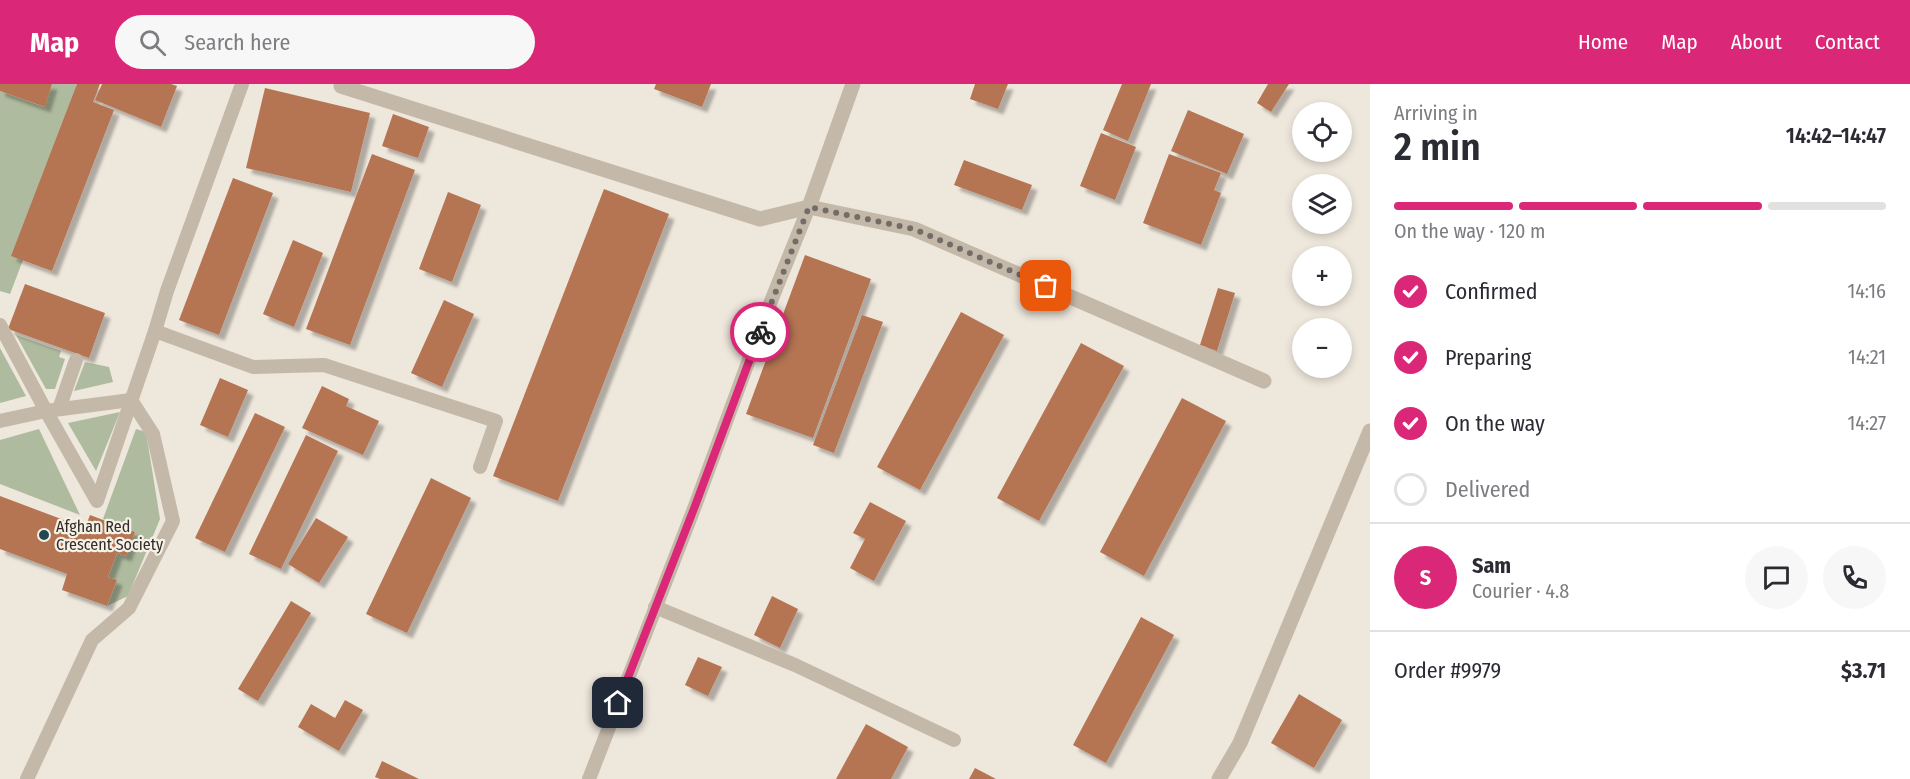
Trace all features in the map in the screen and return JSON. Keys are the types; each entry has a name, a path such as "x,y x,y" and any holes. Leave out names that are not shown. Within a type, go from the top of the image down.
{"street":[{"path":"809,207 853,84"},
{"path":"340,85 760,219 809,207 914,229 1264,381"},
{"path":"1219,779 1240,743 1370,430"}],"lane":[{"path":"0,325 52,410 97,501 155,331 166,291 242,84"},
{"path":"589,779 809,207"},
{"path":"155,331 253,367 324,365 496,422 480,466"},
{"path":"52,410 76,360"},
{"path":"0,421 52,410 131,400"},
{"path":"27,779 92,640 129,608 173,521 153,434 131,400"},
{"path":"655,607 795,664 954,740"}],"green space":[{"path":"52,84 77,84 23,260 10,294 0,291 0,91 44,107"},
{"path":"16,335 61,351 59,357 65,359 55,389 46,389"},
{"path":"0,348 26,396 0,403"},
{"path":"85,362 109,367 113,382 74,391"},
{"path":"120,412 96,471 68,423"},
{"path":"39,429 80,515 0,484 0,440"},
{"path":"136,429 146,432 160,519 128,596 107,606 117,580 108,577 117,553 126,556 135,532 103,519"}],"building":[{"path":"0,84 52,84 45,107 0,91"},
{"path":"77,84 100,84 93,102 114,110 52,271 11,256"},
{"path":"102,84 171,84 177,86 161,127 95,100"},
{"path":"656,84 711,84 702,107 654,89"},
{"path":"975,84 1008,84 998,109 970,99"},
{"path":"1122,84 1151,84 1128,141 1103,130"},
{"path":"1268,84 1289,84 1271,112 1257,103"},
{"path":"265,88 370,113 351,192 246,168"},
{"path":"1188,110 1244,134 1227,174 1171,151"},
{"path":"393,114 429,127 418,158 382,146"},
{"path":"1101,133 1136,147 1115,200 1080,186"},
{"path":"372,154 415,170 350,345 306,329"},
{"path":"1169,154 1221,173 1214,190 1221,193 1201,245 1143,223"},
{"path":"964,160 1032,185 1022,210 954,185"},
{"path":"233,178 273,193 219,335 179,320"},
{"path":"604,189 669,214 558,501 493,476"},
{"path":"448,192 481,205 452,282 419,269"},
{"path":"293,240 323,253 294,327 263,314"},
{"path":"805,255 871,279 813,438 746,414"},
{"path":"25,284 105,313 89,358 8,329"},
{"path":"1218,288 1235,293 1217,351 1200,345"},
{"path":"444,300 474,314 442,387 411,373"},
{"path":"961,312 1004,335 920,490 877,467"},
{"path":"862,315 883,322 834,453 813,445"},
{"path":"1081,343 1124,366 1039,521 997,498"},
{"path":"220,378 248,390 228,437 200,425"},
{"path":"322,386 349,399 346,406 379,421 363,455 302,428"},
{"path":"1182,398 1226,421 1144,576 1100,552"},
{"path":"255,413 285,427 225,552 195,538"},
{"path":"306,435 338,451 281,569 249,554"},
{"path":"431,478 471,498 407,633 366,614"},
{"path":"0,496 85,528 90,515 135,532 126,556 117,553 108,577 117,580 107,606 62,590 67,574 0,549"},
{"path":"870,502 906,521 874,581 850,568 865,539 853,533"},
{"path":"316,518 348,537 319,583 288,564"},
{"path":"772,596 798,609 780,648 754,635"},
{"path":"291,601 311,613 258,701 238,689"},
{"path":"1141,617 1174,635 1106,763 1073,745"},
{"path":"698,657 722,667 708,696 685,685"},
{"path":"1299,694 1342,720 1314,768 1271,743"},
{"path":"345,700 363,710 339,751 298,727 311,704 335,718"},
{"path":"866,724 908,747 891,779 836,779"},
{"path":"382,761 419,779 375,777"},
{"path":"975,768 996,779 969,779"}],"way so far":[{"path":"760,332 809,207 914,229 1046,286"}],"place":[{"name":"Afghan Red Crescent Society","path":"44,535"}],"route":[{"path":"618,703 760,332"}]}
